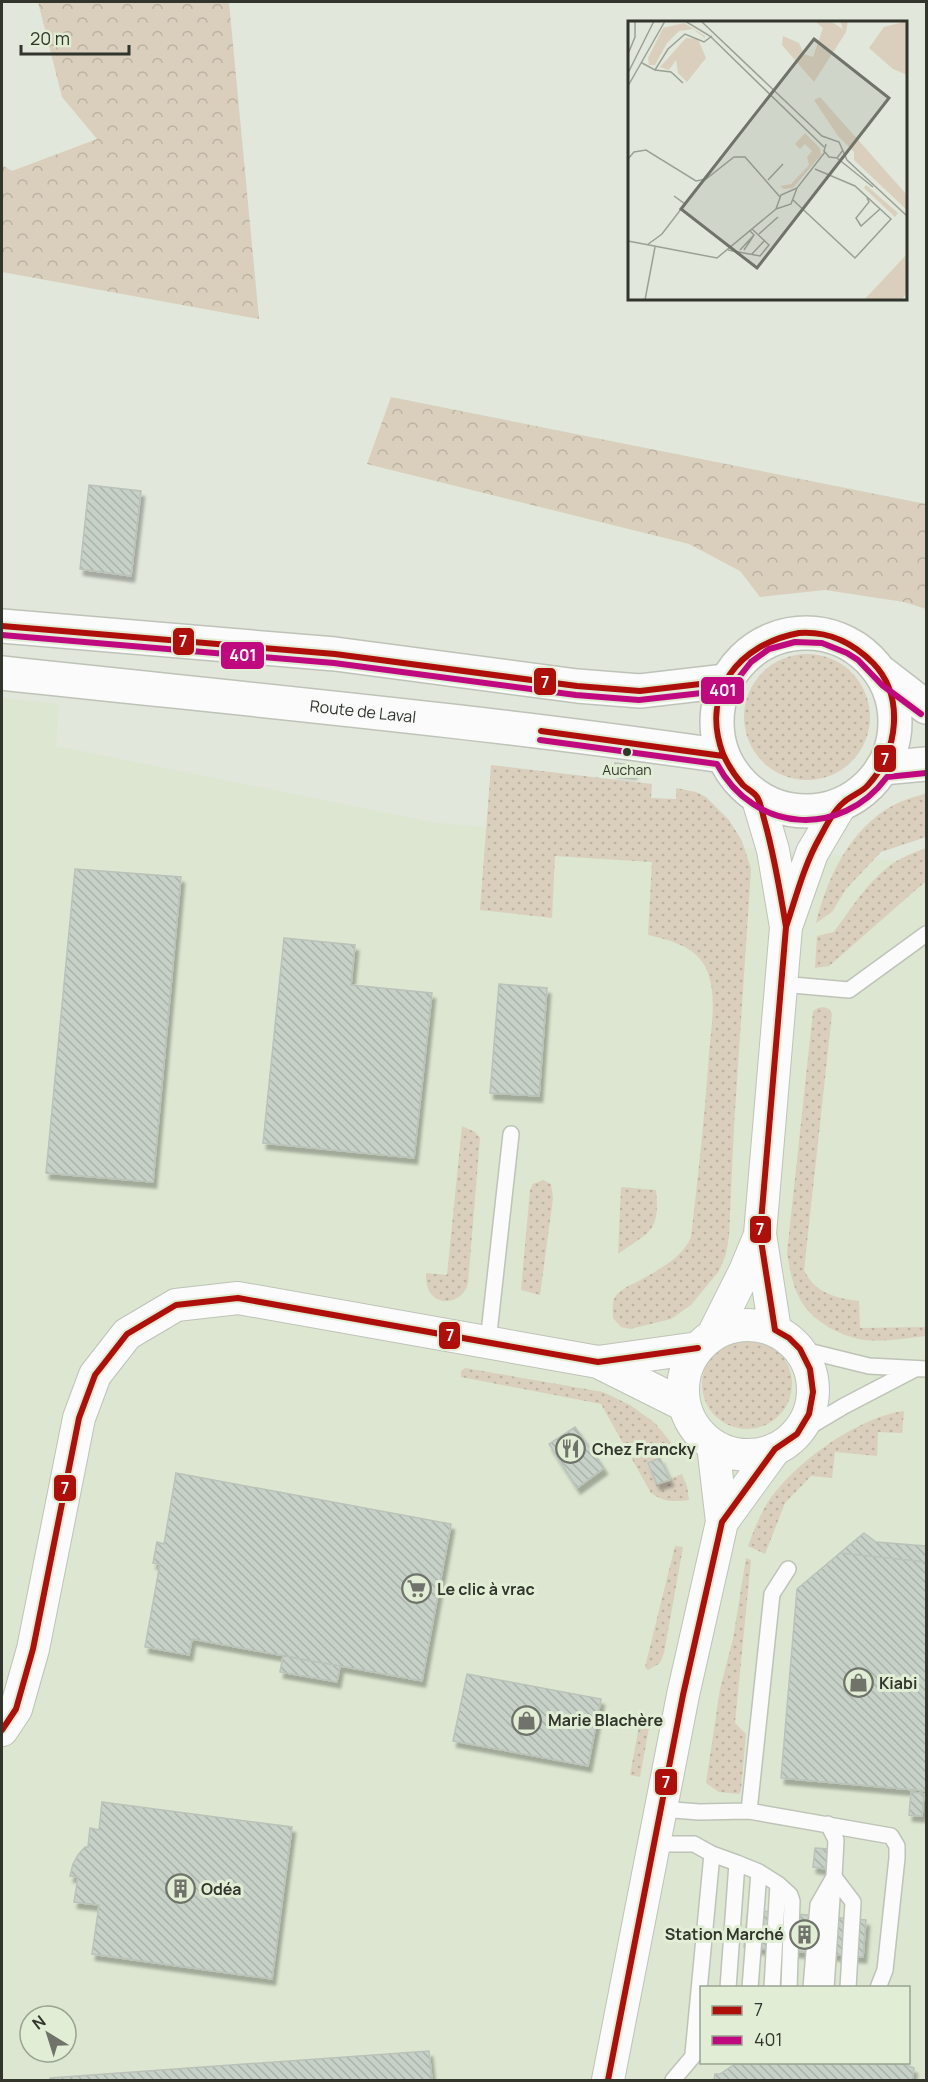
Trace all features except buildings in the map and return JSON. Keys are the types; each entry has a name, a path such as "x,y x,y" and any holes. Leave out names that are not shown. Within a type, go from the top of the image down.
{"main road":[{"path":"2,626 335,654 577,686 640,691 726,681"},
{"path":"882,673 891,696 895,728 882,768 867,787 841,804 819,812 792,812 770,804 757,796 731,772 723,756 716,715 726,681 734,667 754,648 781,636 810,632 836,637 864,653 882,673 927,707"},
{"name":"Route de Laval","path":"2,673 562,733 723,756"},
{"path":"882,768 927,764"}],"street":[{"path":"757,796 773,850 786,927"},
{"path":"775,1330 760,1234 786,927 812,853 841,804"},
{"path":"760,1234 745,1271 705,1341 687,1365 682,1385 684,1405 695,1428 713,1445 733,1454 754,1455 786,1442"},
{"path":"2,1730 16,1709 33,1649 79,1418 95,1375 127,1334 176,1305 238,1298 598,1362 684,1405"},
{"path":"598,1362 705,1341 727,1328 743,1324 759,1325 775,1330 789,1338 800,1349 810,1370 813,1392 809,1414 722,1522"},
{"path":"608,2080 683,1695 722,1522 713,1445"}],"lane":[{"path":"781,984 849,990 927,934"},
{"path":"488,1342 511,1134"},
{"path":"800,1349 869,1366 921,1369"},
{"path":"786,1442 844,1406 921,1369"},
{"path":"749,1811 772,1594 788,1569"},
{"path":"661,1809 699,1812 749,1811 891,1836 897,1846 885,1970 879,1986"},
{"path":"826,1986 836,1840 828,1824"},
{"path":"654,1844 694,1844 712,1854 759,1872 790,1895 792,1901 789,1986"},
{"path":"703,1986 712,1854"},
{"path":"728,1986 737,1863"},
{"path":"750,1986 759,1872"},
{"path":"811,1986 818,1905 834,1877"},
{"path":"834,1877 853,1902 848,1986"},
{"path":"772,1986 778,1884"},
{"path":"673,2080 698,2050 700,2022"}],"shaded area":[{"path":"2,698 59,704 56,746 437,823 926,863 926,2080 2,2080"}],"green space":[{"path":"38,2 229,2 259,319 2,272 2,165 12,171 97,139 62,97"},
{"path":"391,397 926,504 926,609 904,602 825,590 760,597 740,571 689,544 367,464"},
{"path":"807,654 831,659 851,673 865,693 870,717 865,741 851,761 831,775 807,780 783,775 763,761 749,741 744,717 749,693 763,673 783,659"},
{"path":"491,765 652,784 651,798 676,799 676,788 696,792 706,797 729,820 742,841 751,869 729,1236 726,1254 719,1271 691,1305 671,1319 630,1329 621,1327 613,1318 613,1304 621,1291 675,1258 691,1237 712,1022 713,1000 710,978 701,960 689,949 648,935 652,862 555,856 552,918 480,910"},
{"path":"926,793 926,837 881,852 846,889 832,912 816,923 834,872 852,841 877,816 892,806"},
{"path":"926,848 926,881 829,966 815,968 817,936 834,932 866,889 888,867 901,858"},
{"path":"824,1007 832,1014 804,1270 814,1284 827,1293 859,1301 860,1328 926,1327 926,1336 865,1340 837,1332 819,1321 805,1307 793,1283 787,1253 813,1011"},
{"path":"462,1126 475,1132 480,1138 468,1283 465,1291 459,1297 444,1301 431,1294 427,1285 426,1273 447,1275"},
{"path":"543,1180 551,1184 553,1198 540,1295 521,1290 530,1190 533,1184"},
{"path":"621,1187 656,1190 657,1204 654,1223 650,1230 618,1254"},
{"path":"747,1339 764,1342 779,1352 789,1367 792,1384 789,1401 779,1416 764,1426 747,1429 730,1426 715,1416 705,1401 702,1384 705,1367 715,1352 730,1342"},
{"path":"465,1368 603,1392 630,1405 655,1423 677,1453 648,1463 657,1484 682,1474 689,1500 669,1501 651,1493 601,1404 461,1377 461,1371"},
{"path":"904,1411 902,1433 878,1432 877,1456 835,1452 832,1478 811,1476 785,1503 765,1554 748,1546 765,1507 776,1491 807,1460 846,1433 886,1415"},
{"path":"675,1546 683,1547 664,1653 660,1663 648,1670 645,1667"},
{"path":"746,1558 751,1560 735,1723 746,1734 739,1794 719,1792 706,1783 720,1689 733,1639"},
{"path":"645,1713 651,1717 640,1777 630,1775 641,1715"}],"transit line":[{"name":"7","path":"2,626 335,654 577,686 640,691 726,681"},
{"name":"7","path":"799,633 820,634 839,639 857,649 873,663 883,676 890,691 894,724 886,756 879,771 866,787 839,806 814,848 786,927 774,859 760,805 756,795 737,778 723,754 717,731 717,710 721,691 730,674 743,660 759,648 799,633"},
{"name":"401","path":"2,635 334,663 576,695 639,700 729,690 751,662 769,649 795,642 822,643 858,660 882,685 921,714"},
{"name":"7","path":"541,731 723,756"},
{"name":"401","path":"540,740 717,764 733,787 753,804 775,815 799,820 823,818 846,811 868,797 887,777 926,773"},
{"name":"7","path":"608,2080 683,1695 722,1522 775,1449 797,1434 809,1414 813,1392 810,1369 800,1349 789,1338 775,1330 760,1234 786,927"},
{"name":"7","path":"2,1730 16,1709 33,1649 79,1418 95,1375 127,1334 176,1305 238,1298 598,1362 698,1348"}],"place":[{"name":"Auchan","path":"627,752"},
{"name":"Chez Francky","path":"571,1449"},
{"name":"Le clic à vrac","path":"416,1589"},
{"name":"Kiabi","path":"858,1683"},
{"name":"Marie Blachère","path":"527,1720"},
{"name":"Odéa","path":"180,1889"},
{"name":"Station Marché","path":"805,1934"}]}
